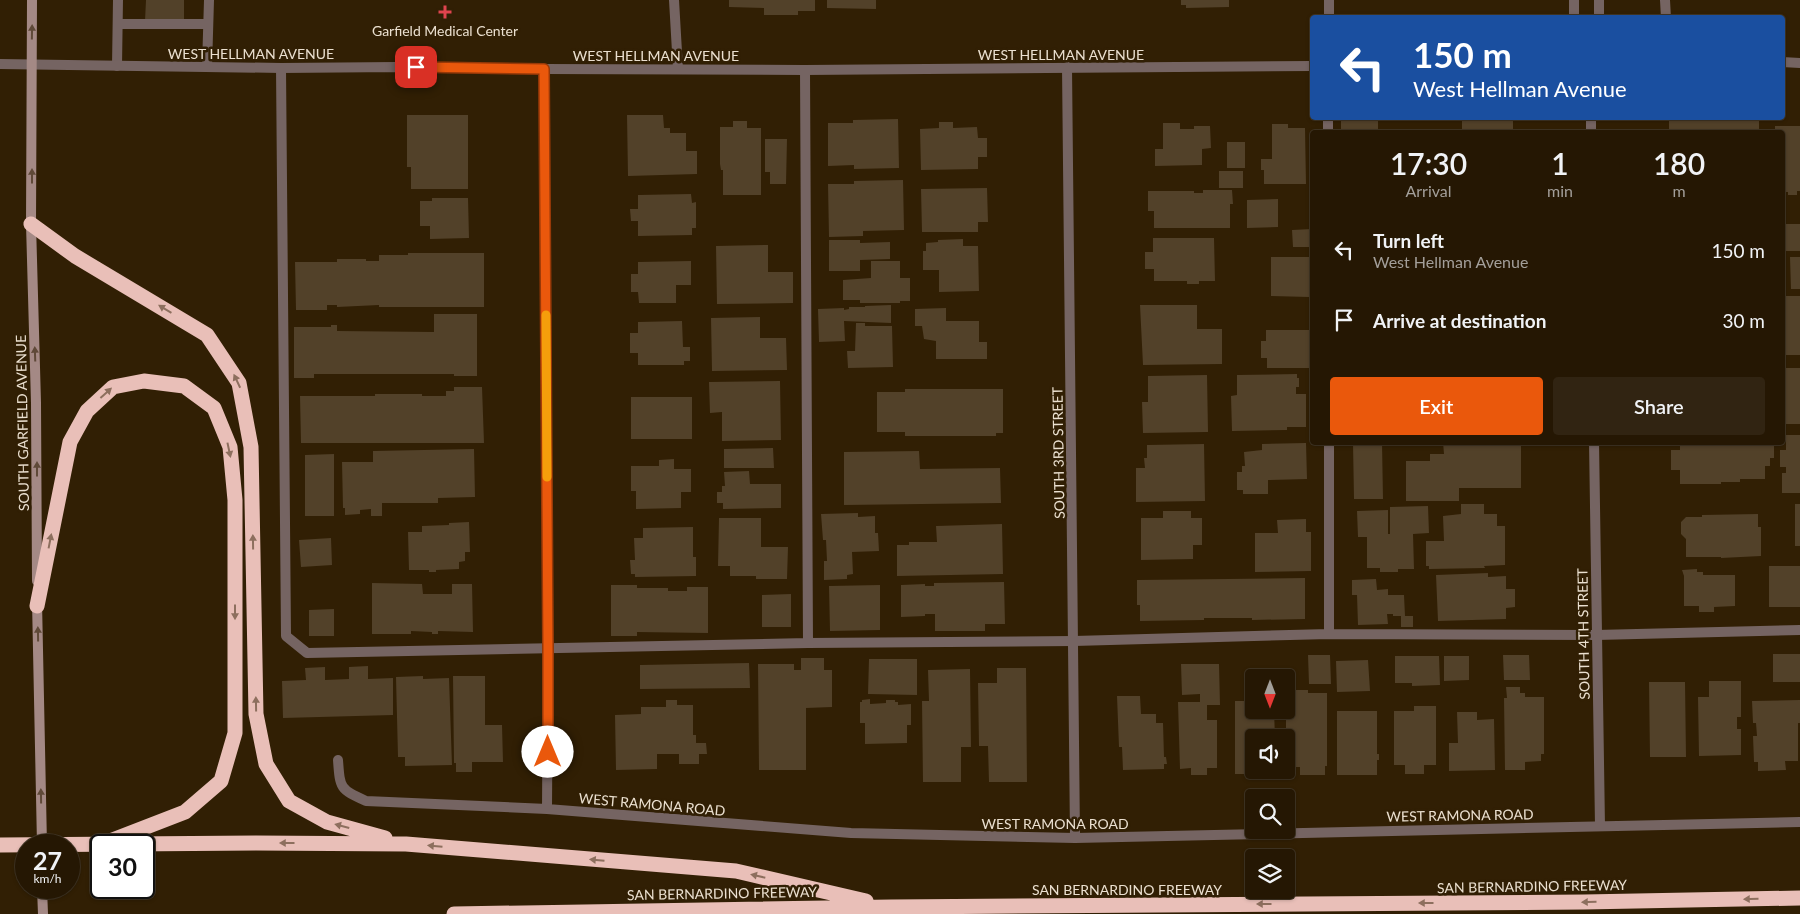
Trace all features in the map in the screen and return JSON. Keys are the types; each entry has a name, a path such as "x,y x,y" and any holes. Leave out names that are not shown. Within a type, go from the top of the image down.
{"highway":[{"path":"31,224 75,256 207,335 239,382 251,447 256,714 266,764 289,800 327,822 406,844"},
{"path":"37,606 70,442 86,411 113,387 144,380 184,386 214,408 230,447 234,500 235,733 221,781 185,812 127,834"},
{"path":"0,845 90,844"},
{"path":"155,844 406,844 736,871 891,907"},
{"name":"SAN BERNARDINO FREEWAY","path":"454,914 891,907 1584,902 1800,898"}],"main road":[{"name":"SOUTH GARFIELD AVENUE","path":"32,0 31,224 36,403 37,606 42,834"},
{"path":"42,899 43,914"}],"street":[{"path":"117,66 118,0"},
{"path":"207,67 209,0"},
{"path":"674,0 678,68"},
{"path":"1329,0 1329,15"},
{"path":"1574,0 1574,15"},
{"path":"1598,0 1599,15"},
{"path":"1666,0 1666,15"},
{"path":"118,24 208,24"},
{"path":"1785,62 1800,63"},
{"name":"WEST HELLMAN AVENUE","path":"0,64 280,68 397,66 544,69 678,68 805,70 1310,66"},
{"name":"SOUTH 3RD STREET","path":"1067,67 1075,838"},
{"path":"280,68 286,636 307,653 808,643 1074,641 1329,634 1596,635 1800,630"},
{"path":"544,69 548,649 547,809"},
{"path":"805,70 808,643"},
{"path":"1329,445 1329,634"},
{"name":"SOUTH 4TH STREET","path":"1594,445 1600,826"},
{"name":"WEST RAMONA ROAD","path":"338,760 340,782 348,792 366,800 547,809 851,833 1075,838 1800,822"}],"building":[{"path":"146,0 184,0 184,22 145,21"},
{"path":"729,0 815,0 815,11 798,11 798,15 764,15 764,8 729,7"},
{"path":"827,0 876,0 876,9 827,8"},
{"path":"1181,0 1229,0 1229,7 1186,8 1186,5 1181,5"},
{"path":"407,115 468,115 468,189 411,189 411,167 407,167"},
{"path":"627,115 663,115 664,128 670,128 670,133 686,133 686,151 697,151 697,174 628,176"},
{"path":"898,119 899,168 854,169 854,165 828,166 828,123 853,123 853,120"},
{"path":"1341,120 1378,120 1378,130 1341,130"},
{"path":"1462,120 1513,120 1513,130 1462,130"},
{"path":"1669,120 1759,120 1759,130 1669,130"},
{"path":"733,121 747,121 747,128 761,128 761,195 723,195 723,170 721,170 720,164 720,127 733,127"},
{"path":"939,122 953,122 953,128 977,127 978,138 987,138 987,157 978,157 978,169 921,170 920,129 939,128"},
{"path":"1163,123 1180,123 1180,129 1194,129 1194,126 1210,126 1211,148 1202,149 1202,165 1155,166 1155,149 1163,149"},
{"path":"1272,124 1288,124 1288,128 1305,128 1306,184 1264,184 1264,170 1261,170 1261,159 1272,159"},
{"path":"1775,126 1800,126 1800,191 1797,191 1797,195 1788,195 1788,192 1785,192 1785,130 1775,130"},
{"path":"765,139 787,139 786,184 770,184 770,172 765,172"},
{"path":"1227,142 1245,142 1245,168 1227,168"},
{"path":"1219,171 1243,171 1243,188 1219,188"},
{"path":"903,180 904,230 863,231 863,236 829,237 828,184 854,184 854,181"},
{"path":"987,188 988,222 978,222 978,232 922,232 921,189"},
{"path":"1203,190 1232,190 1233,204 1230,204 1230,228 1154,228 1154,211 1148,211 1148,191 1194,191 1194,193 1203,193"},
{"path":"691,194 692,203 696,202 696,228 692,228 692,235 638,236 638,221 631,221 630,209 638,209 638,195"},
{"path":"432,198 468,198 469,238 430,239 430,226 420,226 420,201 432,201"},
{"path":"1278,199 1278,227 1247,228 1247,200"},
{"path":"1785,224 1800,224 1800,251 1785,251"},
{"path":"1310,229 1310,247 1293,247 1292,230"},
{"path":"1153,238 1214,238 1215,281 1199,281 1199,284 1187,284 1187,281 1154,281 1154,269 1145,269 1145,252 1153,252"},
{"path":"963,239 963,246 978,246 979,291 939,292 939,270 923,270 923,251 926,251 926,243 938,242 938,240"},
{"path":"829,240 860,240 860,243 890,242 890,259 860,260 860,271 829,271"},
{"path":"768,245 768,272 793,272 793,303 717,304 716,246"},
{"path":"408,253 484,253 484,307 379,307 379,305 337,307 337,305 327,305 327,310 296,310 295,262 337,262 337,259 379,261 379,255 408,255"},
{"path":"1271,257 1309,257 1309,297 1271,296"},
{"path":"1790,257 1800,257 1800,289 1791,289"},
{"path":"691,261 691,285 676,285 676,303 639,303 638,292 631,292 631,274 638,274 638,262"},
{"path":"871,261 900,261 900,278 910,278 910,301 900,301 900,303 860,303 860,300 843,300 843,280 871,278"},
{"path":"1785,296 1800,296 1800,355 1785,355"},
{"path":"891,305 891,323 844,321 845,341 819,342 818,309 844,308 844,310 849,309 849,307"},
{"path":"1140,305 1197,305 1197,329 1222,329 1222,364 1143,365"},
{"path":"946,308 946,321 979,321 979,342 987,342 987,359 936,359 936,341 924,339 922,326 915,326 915,309"},
{"path":"434,314 477,314 477,376 454,376 454,374 314,374 314,378 294,378 294,327 331,327 331,325 337,325 337,331 434,332"},
{"path":"760,317 760,338 786,338 787,370 712,371 711,318"},
{"path":"682,321 683,347 690,347 690,361 684,361 684,365 638,365 638,353 630,353 630,333 638,333 638,322"},
{"path":"856,323 865,323 865,326 892,326 893,367 848,368 847,351 855,351"},
{"path":"1266,330 1310,330 1310,368 1267,368 1267,358 1261,358 1261,341 1266,341"},
{"path":"1785,368 1800,368 1800,424 1785,424"},
{"path":"1297,374 1299,387 1296,387 1296,394 1306,394 1306,427 1287,427 1287,430 1232,431 1231,396 1237,395 1237,375"},
{"path":"1207,375 1208,432 1143,433 1142,402 1148,402 1148,376"},
{"path":"780,381 781,440 722,441 722,412 710,413 709,382"},
{"path":"454,387 482,387 484,443 301,443 300,396 422,394 422,396 446,396 446,391 454,391"},
{"path":"905,389 1003,389 1003,433 996,433 996,436 905,436 905,432 877,432 877,392 905,392"},
{"path":"631,397 692,397 692,439 631,439"},
{"path":"1786,435 1800,435 1800,493 1782,493 1782,473 1786,473 1786,467 1780,467 1780,450 1786,450"},
{"path":"1306,443 1307,479 1268,480 1268,494 1243,494 1243,490 1237,490 1237,472 1242,472 1242,466 1245,466 1244,452 1262,450 1262,444"},
{"path":"1204,444 1205,501 1136,502 1136,468 1145,468 1144,458 1147,458 1147,445"},
{"path":"1353,445 1382,445 1383,499 1354,499"},
{"path":"1443,445 1521,445 1521,488 1459,488 1459,501 1406,501 1406,461 1430,461 1430,454 1444,454"},
{"path":"1680,445 1774,445 1774,458 1770,458 1770,466 1765,466 1765,479 1740,479 1740,482 1721,482 1721,484 1680,484 1680,470 1671,470 1671,450 1680,450"},
{"path":"773,448 774,468 724,468 724,449"},
{"path":"474,449 475,497 438,498 438,503 382,503 382,516 371,516 371,509 360,510 360,514 345,515 345,508 343,508 342,462 373,462 373,451"},
{"path":"919,451 920,469 1000,468 1001,503 844,505 844,452"},
{"path":"334,454 334,516 305,516 305,455"},
{"path":"674,459 674,469 691,469 691,492 681,492 681,508 636,509 636,491 631,491 631,466 659,466 659,460"},
{"path":"749,471 750,484 781,484 781,508 723,509 723,503 717,503 717,492 722,492 722,486 725,486 724,472"},
{"path":"1461,504 1484,504 1484,514 1497,514 1497,526 1505,526 1505,565 1484,566 1485,568 1429,569 1429,566 1426,566 1426,541 1444,541 1443,516 1461,514"},
{"path":"1795,504 1800,504 1800,546 1795,546"},
{"path":"1428,506 1429,533 1413,534 1414,569 1398,569 1398,572 1380,572 1380,568 1367,568 1367,537 1358,537 1357,511 1388,510 1388,534 1390,534 1390,507"},
{"path":"1163,511 1191,511 1191,518 1202,518 1202,545 1193,545 1193,559 1141,560 1141,518 1163,518"},
{"path":"858,513 858,517 875,516 875,533 878,533 879,551 852,552 853,574 847,575 847,579 824,580 824,561 827,561 826,540 823,540 821,514"},
{"path":"1758,514 1758,527 1761,527 1761,556 1686,557 1686,539 1681,534 1681,522 1686,517"},
{"path":"719,518 761,518 761,547 788,547 787,579 756,579 756,576 730,576 730,566 718,566"},
{"path":"1306,519 1306,532 1311,532 1311,571 1255,572 1255,533 1278,533 1277,520"},
{"path":"469,522 470,552 465,552 465,561 459,562 459,569 436,570 436,572 409,570 408,532 422,532 422,526"},
{"path":"1002,524 1003,574 897,576 897,545 909,545 909,542 937,542 936,526"},
{"path":"693,527 693,557 696,557 696,576 635,577 635,574 631,574 630,560 635,560 634,538 643,538 643,528"},
{"path":"331,538 332,565 301,567 299,540"},
{"path":"1769,566 1800,566 1800,607 1769,607"},
{"path":"1697,569 1697,572 1703,572 1703,575 1735,575 1735,606 1714,607 1714,612 1699,612 1699,606 1684,606 1684,576 1682,570"},
{"path":"1488,573 1488,577 1506,576 1506,589 1515,589 1515,607 1506,608 1506,619 1438,621 1436,575"},
{"path":"1305,578 1305,619 1252,620 1252,618 1204,618 1204,620 1140,621 1140,605 1137,605 1137,580"},
{"path":"1376,579 1377,590 1388,589 1388,595 1404,595 1405,616 1413,616 1413,627 1401,627 1401,616 1393,616 1393,614 1387,614 1388,624 1358,625 1357,595 1352,595 1352,580"},
{"path":"1004,582 1005,624 985,624 985,631 935,631 935,614 901,617 901,585 925,584 925,586 934,586 934,583"},
{"path":"372,583 422,584 423,594 452,594 452,584 472,584 473,632 438,631 438,634 432,634 432,632 411,631 411,634 372,634"},
{"path":"611,585 637,585 637,588 668,588 668,591 687,591 687,587 708,587 708,633 637,632 637,636 611,636"},
{"path":"880,585 880,630 830,631 829,586"},
{"path":"791,594 791,627 762,627 762,595"},
{"path":"334,609 334,636 309,636 309,610"},
{"path":"1773,654 1800,654 1800,682 1773,682"},
{"path":"1308,655 1330,655 1331,684 1309,684"},
{"path":"1503,655 1529,655 1530,680 1504,680"},
{"path":"1395,656 1439,656 1440,685 1412,686 1412,683 1395,683"},
{"path":"1444,656 1469,656 1469,680 1444,681"},
{"path":"801,658 824,658 824,670 832,670 832,707 806,708 806,770 759,770 758,664 794,664 794,670 801,670"},
{"path":"869,659 917,659 917,695 868,694"},
{"path":"1368,660 1370,691 1337,692 1336,661"},
{"path":"749,663 750,688 640,689 640,665"},
{"path":"1181,664 1219,664 1220,705 1207,705 1207,720 1217,720 1217,768 1207,768 1207,775 1191,775 1191,768 1180,769 1178,702 1200,702 1200,694 1182,695"},
{"path":"368,666 368,679 393,678 393,715 283,718 282,681 306,680 305,668 325,667 325,680 349,679 349,667"},
{"path":"997,668 1026,668 1027,782 989,782 988,746 979,746 978,683 997,683"},
{"path":"970,669 971,747 961,747 961,782 923,782 922,701 929,701 928,670"},
{"path":"423,676 423,679 449,678 452,765 405,766 405,757 398,757 396,677"},
{"path":"453,676 485,676 485,725 502,725 503,762 472,762 472,772 456,772 456,763 454,763"},
{"path":"1709,681 1741,681 1741,717 1737,717 1737,729 1741,729 1741,755 1699,756 1698,697 1709,697"},
{"path":"1649,682 1685,682 1686,757 1650,757"},
{"path":"1506,687 1520,687 1520,693 1525,693 1525,697 1544,697 1544,754 1541,754 1541,761 1525,762 1525,770 1505,770 1504,698 1507,698"},
{"path":"1295,690 1308,690 1308,693 1327,693 1327,766 1325,766 1325,775 1300,775 1300,767 1295,767 1295,729 1286,729 1286,719 1295,719"},
{"path":"1117,696 1140,696 1141,714 1156,714 1156,723 1163,723 1164,757 1166,757 1167,764 1164,764 1164,769 1123,770 1122,747 1119,747"},
{"path":"870,699 870,704 886,703 886,700 895,700 895,702 898,702 898,705 911,704 911,725 907,725 907,743 865,744 865,723 860,723 860,702"},
{"path":"666,700 677,700 677,705 693,705 693,735 696,735 696,743 706,743 707,754 699,754 699,764 679,764 679,754 657,754 657,769 616,770 615,715 641,714 641,707 666,707"},
{"path":"1800,700 1798,761 1785,761 1786,770 1758,771 1758,762 1754,762 1753,736 1757,736 1756,723 1753,723 1752,701"},
{"path":"1235,701 1245,701 1245,719 1274,719 1275,729 1245,729 1245,774 1235,774"},
{"path":"1414,706 1436,706 1436,765 1424,765 1424,774 1405,774 1405,765 1394,765 1394,711 1414,711"},
{"path":"1337,711 1377,711 1377,754 1379,754 1379,760 1377,760 1377,775 1337,775"},
{"path":"1457,712 1477,712 1477,720 1494,719 1495,770 1449,771 1449,743 1458,743"}],"slow traffic":[{"path":"546,315 547,477"}],"place":[{"name":"Garfield Medical Center","path":"445,12"}],"route":[{"path":"416,67 544,69 548,752"}]}
